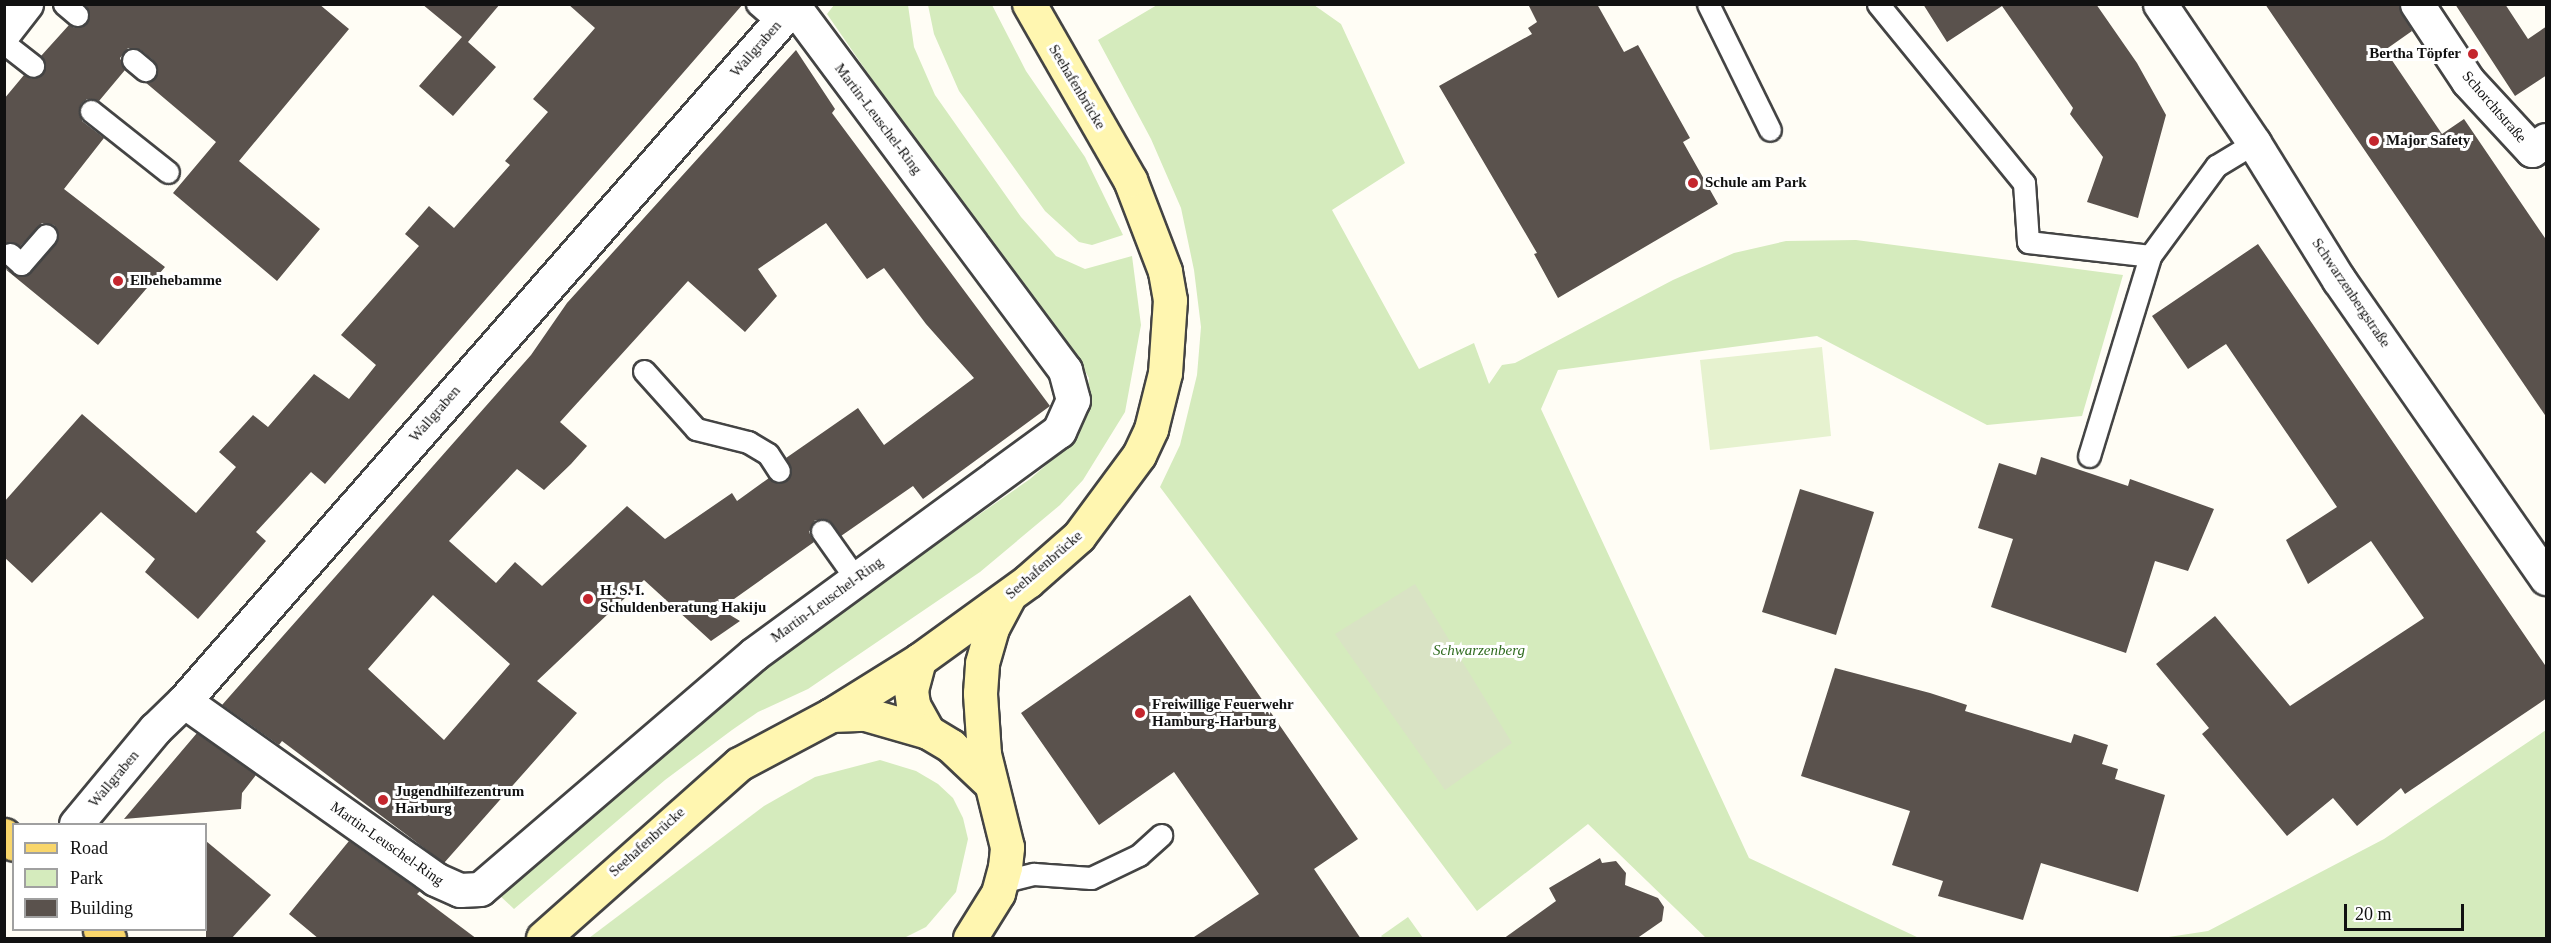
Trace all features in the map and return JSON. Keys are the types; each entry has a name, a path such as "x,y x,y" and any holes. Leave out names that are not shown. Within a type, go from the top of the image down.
{"main road":[{"name":"Seehafenbrücke","path":"543,939 716,781 769,746 831,715 919,660 1009,596 1079,536 1120,485 1150,429 1161,392 1169,341 1170,300 1165,271 1144,210 1113,148 1031,8"},
{"path":"970,939 984,922 1001,882 1007,847 991,784 980,724 982,663 992,628 1009,596"},
{"path":"919,660 913,674 912,697 919,719 928,732"},
{"path":"831,715 866,714 928,732 951,746 991,784"}],"street":[{"path":"4,32 26,4"},
{"name":"Schwarzenbergstraße","path":"2160,4 2254,143 2339,280 2547,578"},
{"name":"Schorchtstraße","path":"2416,4 2468,81 2539,145"},
{"name":"Martin-Leuschel-Ring","path":"184,701 435,879 450,887 471,891 480,889 754,654 1059,431 1073,400 1065,370 781,9"},
{"name":"Wallgraben","path":"78,823 155,729 184,701 781,9"}],"lane":[{"path":"1708,4 1770,130"},
{"path":"1878,4 2024,183 2028,242 2150,256"},
{"path":"4,43 33,66"},
{"path":"91,111 168,172"},
{"path":"2089,456 2150,256 2216,166 2254,143"},
{"path":"10,254 21,264 46,234"},
{"path":"644,370 696,429 748,442 768,454 779,471"},
{"path":"822,531 856,579"},
{"path":"1001,882 1034,874 1090,878 1138,855 1161,835"}],"green space":[{"path":"834,5 908,5 914,47 935,95 1021,217 1056,256 1085,269 1132,256 1141,325 1125,412 1083,480 1060,505 980,572 808,689 758,712 732,730 665,780 514,909 497,893 758,669 1030,479 1074,441 1084,416 1089,378 1072,348 1003,269 827,14"},
{"path":"928,5 992,5 1026,71 1085,157 1123,235 1092,245 1079,242 1045,211 959,91 934,34"},
{"name":"Schwarzenberg","path":"1157,5 1314,5 1341,24 1405,163 1332,210 1419,369 1474,343 1489,384 1502,365 1515,363 1673,280 1734,253 1786,241 1856,240 2123,275 2082,416 1987,425 1817,336 1558,370 1541,409 1749,858 1919,938 1706,938 1588,824 1477,911 1160,487 1180,445 1197,375 1201,327 1194,270 1181,208 1151,139 1098,40"},
{"path":"1822,347 1831,436 1710,450 1700,360"},
{"path":"1415,584 1512,743 1445,790 1335,634"},
{"path":"2546,730 2546,938 2162,938 2208,931 2384,839"},
{"path":"880,760 916,771 938,784 953,798 963,818 968,839 956,892 926,927 904,938 589,938 764,806 815,777"},
{"path":"1408,917 1423,938 1383,938 1381,936"}],"building":[{"path":"86,4 319,4 349,29 239,161 320,229 277,281 173,193 216,142 145,82 157,73 153,60 141,50 128,48 120,58 125,70 99,101 87,99 81,104 82,121 104,138 64,189 165,267 98,345 4,268 18,276 26,276 59,237 54,225 42,223 20,246 4,243 4,99 24,75 32,79 43,74 46,67 41,56 69,25 75,28 86,24 90,17"},
{"path":"422,4 500,4 468,42 496,67 453,116 419,86 462,37"},
{"path":"568,4 743,4 325,484 311,472 256,532 266,541 198,619 145,572 155,559 101,512 32,583 4,557 4,502 82,414 196,513 236,467 219,452 253,415 268,427 314,374 349,399 376,365 341,335 419,246 405,234 429,206 454,228 510,165 505,161 548,112 533,99 595,28"},
{"path":"1528,4 1597,4 1624,52 1638,45 1690,138 1683,142 1718,204 1558,298 1534,254 1537,253 1439,86 1532,34 1528,28 1537,22"},
{"path":"1923,4 2096,4 2137,63 2166,115 2138,218 2087,202 2103,157 2070,114 2073,108 2002,6 1947,42"},
{"path":"2265,4 2398,4 2412,31 2385,50 2442,134 2464,119 2547,241 2547,418"},
{"path":"2455,4 2505,4 2528,39 2547,26 2547,75 2515,96"},
{"path":"796,50 835,109 832,113 1050,406 923,499 913,486 841,536 828,520 815,520 809,532 814,542 720,609 740,621 711,641 644,580 537,681 577,713 444,863 282,741 279,745 222,705 531,355 567,303","holes":["826,223 867,279 884,268 926,324 974,378 884,445 858,408 786,458 792,471 786,481 779,484 769,478 737,501 732,493 665,539 627,506 542,586 515,562 496,583 449,541 517,469 544,490 571,464 587,446 560,422 688,281 745,332 777,296 758,269","433,595 510,664 444,740 368,669"]},
{"path":"2258,244 2547,668 2547,698 2405,794 2401,788 2357,826 2333,798 2287,836 2202,734 2209,728 2156,664 2215,616 2290,706 2424,618 2371,541 2308,584 2286,540 2337,507 2226,344 2188,369 2152,316"},
{"path":"2041,457 2128,486 2130,479 2214,509 2188,571 2155,561 2126,653 1991,607 2013,539 1978,528 1999,463 2036,475"},
{"path":"1800,489 1874,512 1836,635 1762,612"},
{"path":"1190,595 1358,839 1314,869 1361,939 1191,939 1259,894 1174,772 1099,825 1021,713"},
{"path":"1835,668 1930,693 1967,705 1965,711 2071,743 2074,734 2108,745 2102,764 2118,769 2115,779 2165,795 2138,892 2041,863 2023,920 1938,896 1943,881 1892,865 1910,811 1801,776"},
{"path":"197,733 256,775 242,793 241,809 124,819"},
{"path":"349,841 420,891 417,894 477,939 319,939 289,914"},
{"path":"207,842 271,895 231,939 206,939"},
{"path":"1600,858 1602,863 1616,861 1626,873 1625,885 1658,898 1664,907 1662,921 1636,939 1503,939 1556,901 1549,888"}],"place":[{"name":"Bertha Töpfer","path":"2473,54"},
{"name":"Major Safety","path":"2374,141"},
{"name":"Schule am Park","path":"1693,183"},
{"name":"Elbehebamme","path":"118,281"},
{"name":"H. S. I. Schuldenberatung Hakiju","path":"588,599"},
{"name":"Freiwillige Feuerwehr Hamburg-Harburg","path":"1140,713"},
{"name":"Jugendhilfezentrum Harburg","path":"383,800"}]}
